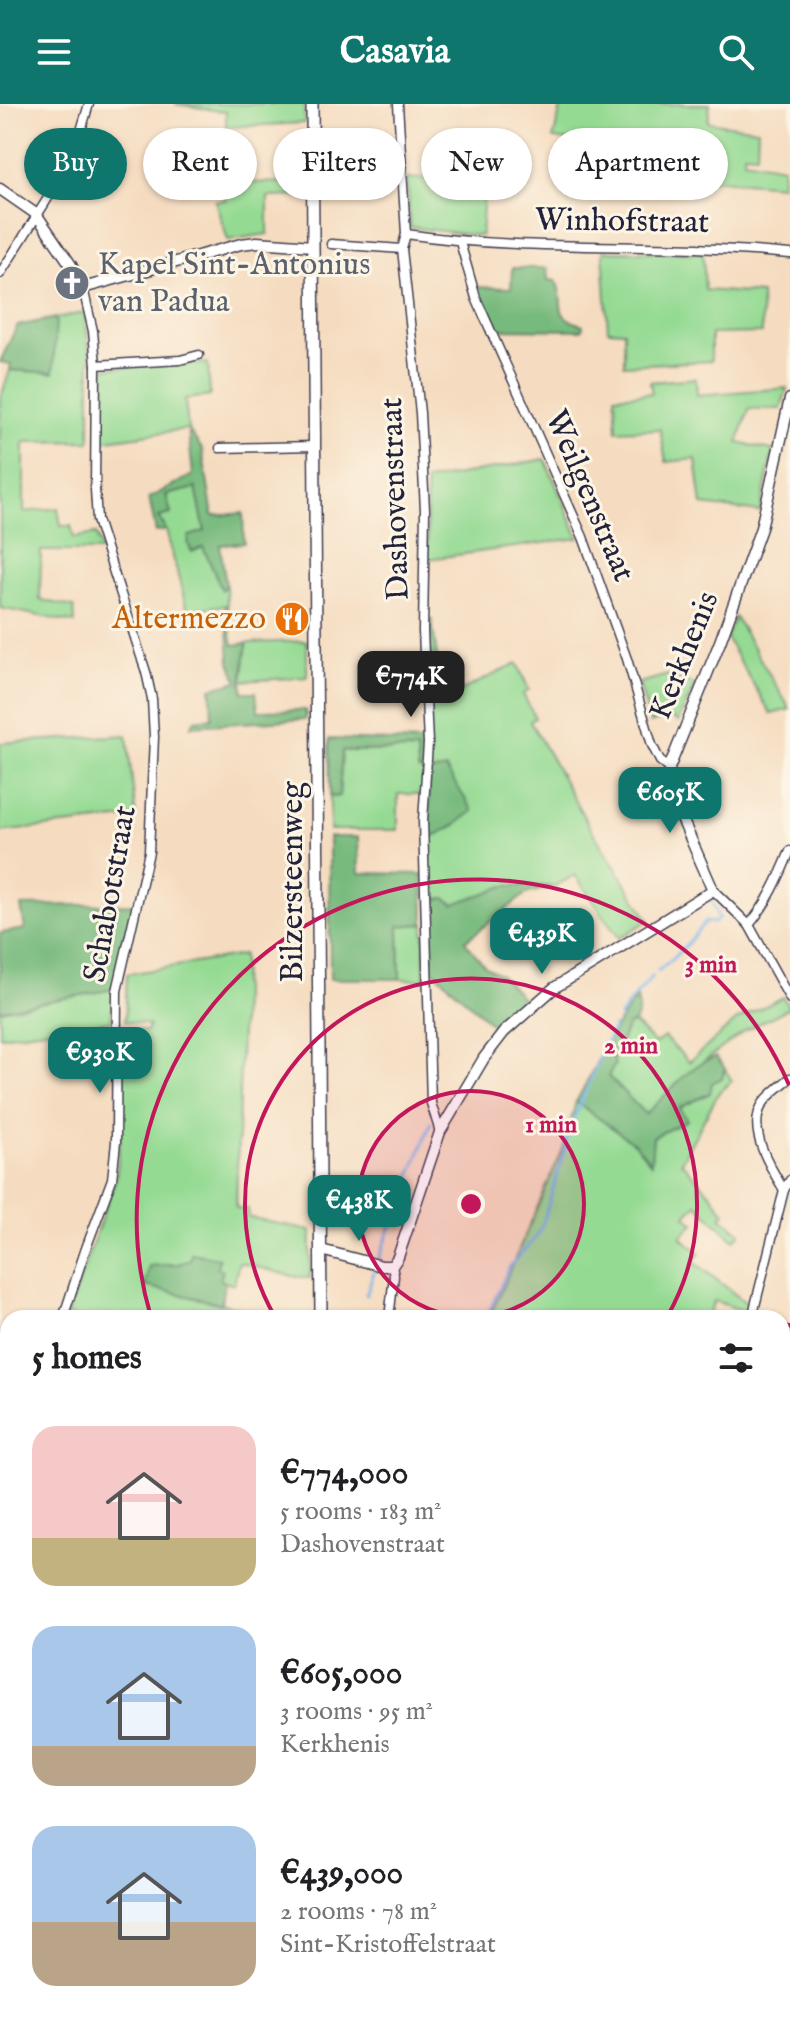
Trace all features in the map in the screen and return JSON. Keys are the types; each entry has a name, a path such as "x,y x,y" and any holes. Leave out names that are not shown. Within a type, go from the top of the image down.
{"main road":[{"name":"Bilzersteenweg","path":"312,104 321,1310"}],"street":[{"path":"0,274 65,171 89,104"},
{"name":"Dashovenstraat","path":"398,104 406,234 402,249 420,413 425,510 423,631 428,743 423,821 431,1103 440,1132"},
{"path":"0,189 36,214 83,288 241,244 257,242 313,246"},
{"name":"Winhofstraat","path":"406,234 460,242 722,247 790,254"},
{"name":"Weilgenstraat","path":"460,242 476,298 583,537 622,644 652,745 660,761 669,768"},
{"path":"331,244 402,249"},
{"name":"Schabotstraat","path":"66,1310 112,1179 116,1142 117,991 145,875 153,800 152,699 146,672 103,544 95,505 96,365 93,331 83,288"},
{"path":"96,365 180,360 199,355"},
{"name":"Kerkhenis","path":"790,399 761,528 720,642 669,768 673,798 706,877 713,890 749,925 790,999"},
{"path":"220,448 315,446"},
{"path":"749,925 776,884 790,851"},
{"path":"390,1310 394,1276 392,1266 398,1257 440,1132 484,1058 528,1008 585,968 713,890"},
{"path":"784,1190 762,1145 757,1123 765,1100 790,1078"},
{"path":"754,1310 784,1190 790,1180"},
{"path":"321,1250 392,1266"}],"green space":[{"path":"175,104 304,104 304,123 226,127 226,112"},
{"path":"562,104 710,104 708,122 758,129 757,154 744,153 744,160 783,167 781,185 728,181 728,128 556,128"},
{"path":"407,179 421,179 421,200 483,200 481,236 410,227"},
{"path":"273,182 273,197 268,197 268,234 228,240 215,201 257,200 257,183"},
{"path":"603,251 703,253 705,290 761,294 762,333 711,334 711,361 624,365 624,331 608,330"},
{"path":"512,268 547,268 548,280 556,281 559,289 563,313 583,325 582,330 495,329 477,287 511,288"},
{"path":"84,313 90,353 90,441 24,442 24,512 58,508 61,526 71,526 74,538 96,534 102,551 41,551 40,600 74,607 75,623 0,608 0,400 10,370 52,373 56,318"},
{"path":"56,318 53,373 10,370 11,364 0,362 17,326"},
{"path":"208,363 210,396 185,399 188,429 99,441 100,373 104,368"},
{"path":"696,378 697,395 787,388 781,409 749,409 738,443 773,450 760,512 702,505 696,459 666,462 660,429 617,431 615,396 652,393 650,382"},
{"path":"188,429 202,449 213,516 243,513 244,543 220,545 226,586 222,590 203,547 192,552 188,544 189,536 205,531 196,488 166,495 171,514 159,517 166,530 156,532 149,498 193,475"},
{"path":"545,459 579,538 428,559 426,481"},
{"path":"196,487 205,532 203,547 222,589 226,586 229,639 225,605 187,610 166,530 159,516 166,495"},
{"path":"227,613 233,645 247,643 243,692 256,692 258,711 306,710 306,719 191,726 195,720 212,718 211,688 238,681 230,662"},
{"path":"735,617 790,709 771,714 726,638"},
{"path":"432,620 443,700 428,707 425,621"},
{"path":"307,641 307,677 242,681 247,643"},
{"path":"517,663 529,690 523,694 535,718 530,721 589,826 649,920 619,938 575,875 555,886 505,886 454,905 445,898 430,900 429,839 455,825 428,772 428,707"},
{"path":"668,675 695,685 678,722 671,717 650,723 639,683"},
{"path":"127,735 136,817 0,832 0,743"},
{"path":"329,739 422,742 423,771 418,770 417,750 342,751 339,796 330,797"},
{"path":"417,750 418,770 423,771 423,794 398,794 398,830 330,830 330,797 339,796 342,751"},
{"path":"446,769 473,811 429,839 428,772"},
{"path":"329,837 358,837 359,873 423,874 424,924 399,926 400,979 330,979"},
{"path":"505,886 555,886 526,894 465,941 485,966 501,975 524,1000 498,1030 432,969 430,900 445,898 454,904"},
{"path":"135,904 114,989 0,1010 0,933 25,929 21,906"},
{"path":"424,924 424,980 400,979 399,925"},
{"path":"243,955 236,1208 248,1209 248,1217 311,1231 310,1278 239,1262 234,1284 220,1281 216,1269 190,1260 161,1267 146,1286 250,1310 69,1310 116,1178 120,1141 118,1029 147,1031 149,1025 125,1021 127,974"},
{"path":"114,989 111,1021 0,1036 0,1010"},
{"path":"783,997 789,1008 746,1030 691,1071 645,1115 608,1076 628,1025 634,1023 655,1044 664,1037 689,1062 737,1020"},
{"path":"637,998 639,1010 634,1023 628,1025 608,1076 645,1114 696,1066 716,1057 725,1069 722,1078 712,1083 710,1093 679,1108 687,1120 653,1137 651,1163 635,1144 576,1102 612,1034"},
{"path":"725,1069 732,1081 719,1092 681,1162 725,1213 721,1217 741,1233 734,1240 697,1204 686,1216 694,1223 681,1237 700,1253 693,1261 750,1306 749,1310 714,1301 710,1310 493,1310 563,1149 576,1102 635,1144 650,1162 653,1137 687,1120 679,1108 710,1093 711,1081 722,1078"},
{"path":"191,1253 219,1258 217,1268 223,1270 220,1280 225,1282 221,1304 145,1286 149,1266 178,1264 190,1260"}],"waterway":[{"path":"658,971 683,949 705,922 714,923 719,918 712,902"},
{"path":"620,1017 653,976"},
{"path":"490,1310 510,1266 537,1236 568,1132 614,1026"},
{"path":"408,1182 431,1123"},
{"path":"379,1259 391,1226"},
{"path":"366,1295 375,1269"}],"place":[{"name":"Kapel Sint-Antonius van Padua","path":"72,283"},
{"name":"Altermezzo","path":"292,619"}]}
